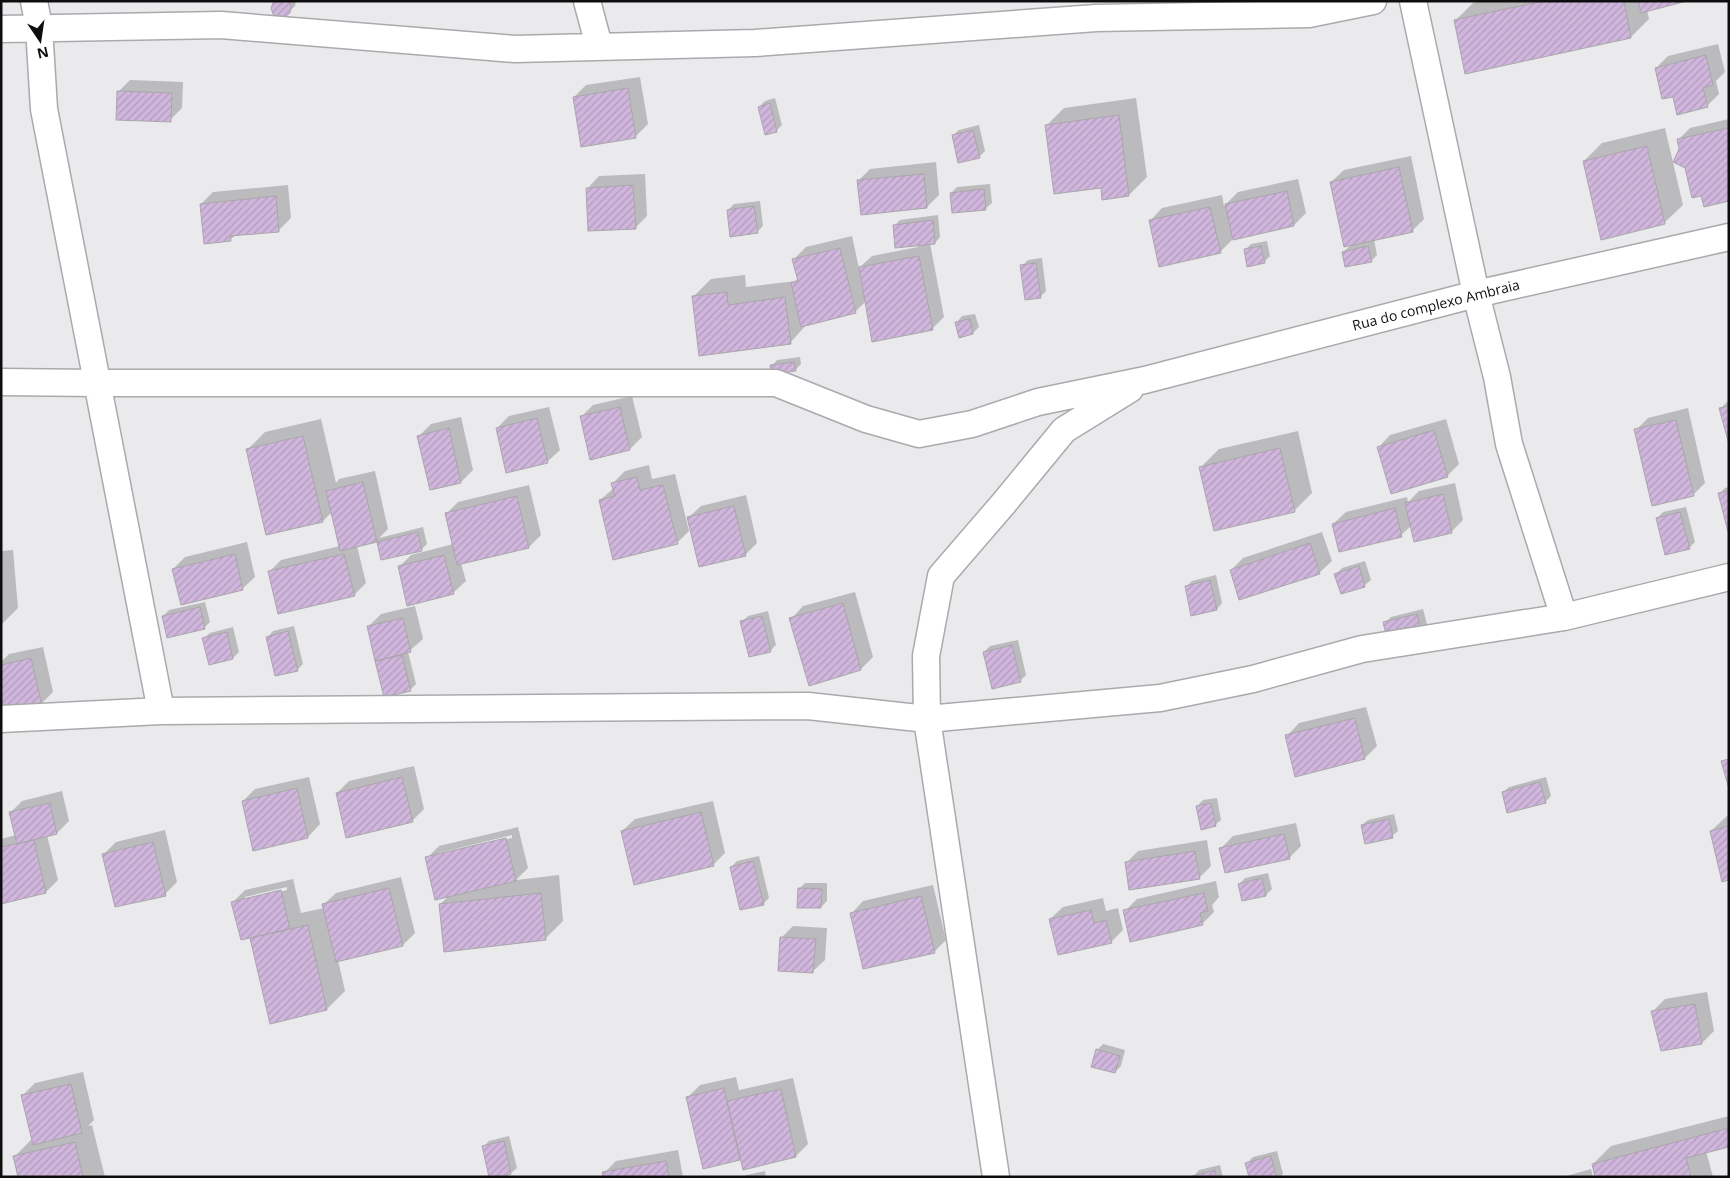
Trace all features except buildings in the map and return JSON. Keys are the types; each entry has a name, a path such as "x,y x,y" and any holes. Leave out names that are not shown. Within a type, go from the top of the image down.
{"street":[{"path":"34,1 39,27 44,109 161,711"},
{"path":"587,1 599,46"},
{"path":"1,29 221,25 515,49 755,43 1096,18 1309,14 1373,1"},
{"path":"1413,1 1476,294 1497,377 1509,444 1564,617"},
{"name":"Rua do complexo Ambraia","path":"1145,380 1476,294 1729,237"},
{"path":"1,382 776,383 866,419 919,434 972,424 1038,402 1145,380"},
{"path":"996,1177 927,719 926,656 941,576 1064,430 1145,380"},
{"path":"1,719 161,711 808,706 927,719 1160,698 1253,679 1362,649 1564,617 1729,577"}]}
